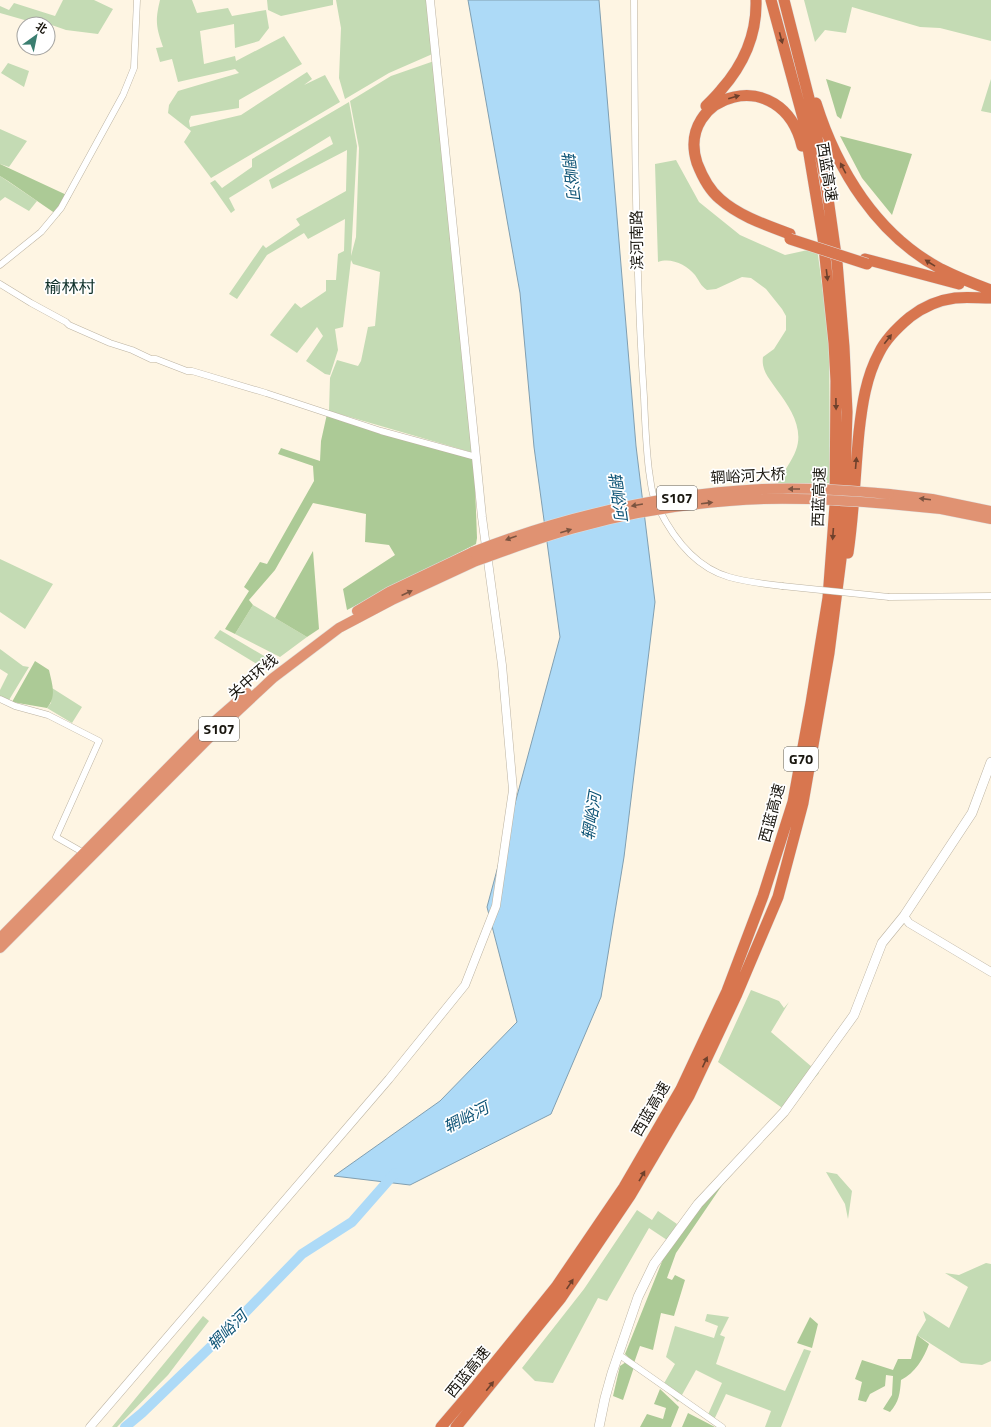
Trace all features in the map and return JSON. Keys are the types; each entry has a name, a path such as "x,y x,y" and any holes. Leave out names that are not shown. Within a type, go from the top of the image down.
{"highway":[{"path":"756,0 756,17 746,53 728,82 703,110 691,133 689,146 690,159 694,173 709,196 732,214 790,237 991,298"},
{"name":"西蓝高速","path":"441,1427 476,1386 556,1286 624,1187 681,1089 727,991 763,896 793,802 828,598 835,505 836,419 834,343 819,213 803,118 771,0"},
{"path":"785,0 792,13 816,102 830,143 844,171 862,198 872,212 895,236 925,259 957,277 991,291"},
{"name":"西蓝高速","path":"456,1427 561,1298 630,1196 688,1096 736,996 778,897 803,802 828,653 841,559 847,412 844,347 837,262 826,184 810,102 785,0"},
{"path":"790,237 731,207 720,199 703,178 696,160 696,135 701,120 718,103 740,95 754,96 770,101 783,111 798,132 819,213"},
{"path":"866,261 991,291"},
{"path":"828,653 839,609 849,546 862,405 869,376 878,353 898,327 916,312 929,305 954,298 991,298"},
{"name":"辋峪河大桥","path":"474,557 580,526 672,508 728,501 764,499 889,499"},
{"name":"S107","path":"889,499 932,499 991,511"},
{"name":"S107","path":"889,499 991,520"},
{"name":"关中环线","path":"0,938 208,727 269,673 335,625 389,592 474,557"},
{"name":"关中环线","path":"0,948 213,734 273,678 339,628 474,557"},
{"path":"438,1427 476,1386"},
{"path":"460,1427 480,1399"}],"main road":[{"path":"599,1427 605,1398 618,1354 638,1298 654,1264 698,1204 784,1112 854,1015 882,943 904,916 972,813 991,762"}],"street":[{"path":"0,265 41,232 61,208 123,95 134,68 137,0"},
{"path":"90,1427 389,1079 465,985 496,906 513,790 502,665 482,517 430,0"},
{"name":"滨河南路","path":"634,0 637,257 641,360 650,479 652,491 663,515 686,549 702,565 730,578 782,586 889,597 991,596"},
{"path":"0,284 69,325 152,359 156,359 187,371 192,371 266,393 382,431 476,458"},
{"path":"0,699 14,706 48,715 99,741 56,838 84,853"},
{"path":"904,916 909,923 991,972"},
{"path":"618,1354 722,1427"}],"green space":[{"path":"63,0 94,0 113,9 98,34 66,30 56,26 55,16"},
{"path":"160,0 192,0 197,13 228,8 232,16 266,10 269,28 259,41 235,48 234,24 200,31 204,64 235,56 236,61 284,36 302,64 239,100 239,108 191,116 189,121 190,127 241,115 307,72 312,79 304,85 325,75 340,102 211,178 184,142 191,131 168,113 169,105 178,91 239,73 235,69 178,82 172,59 160,62 156,48 163,47 157,24 157,13"},
{"path":"267,0 333,0 333,5 281,16 268,10"},
{"path":"336,0 433,0 437,52 389,73 345,99 339,78 341,28"},
{"path":"804,0 991,0 991,41 940,28 920,27 852,7 846,33 825,30 815,42"},
{"path":"14,3 55,16 16,16 16,18 0,13 0,6 9,10"},
{"path":"437,60 474,453 329,411 330,378 337,360 358,366 361,361 368,327 375,326 380,272 353,264 351,260 343,327 335,329 338,350 330,375 325,374 306,361 323,336 317,327 297,353 270,335 295,303 301,308 326,291 326,280 336,280 338,254 344,251 345,219 308,239 304,233 267,255 237,299 229,294 263,245 266,248 300,225 296,219 346,191 347,150 272,189 269,180 333,144 330,136 229,198 235,210 231,213 210,183 215,180 222,188 252,167 252,159 349,102 357,146 351,256 356,237 359,148 350,101 391,76"},
{"path":"8,63 29,71 24,87 1,73"},
{"path":"826,79 851,87 841,119 837,116"},
{"path":"991,79 991,113 981,111"},
{"path":"0,129 27,141 9,167 0,164"},
{"path":"840,136 912,154 892,215 862,178"},
{"path":"676,160 699,202 740,235 785,255 817,248 829,336 830,483 778,483 796,450 798,442 797,426 791,411 763,367 763,357 774,349 786,330 786,316 782,309 766,289 751,278 742,277 716,289 707,290 701,285 692,271 683,265 673,261 658,262 655,164"},
{"path":"0,164 71,197 59,216 0,176"},
{"path":"0,176 37,201 29,211 5,197 0,201"},
{"path":"327,414 474,458 476,544 347,610 343,589 395,555 389,545 365,542 366,514 313,503 275,570 249,600 253,605 235,634 225,629 249,591 244,587 260,562 267,564 314,481 313,466 278,454 281,448 320,461 321,441"},
{"path":"313,551 319,629 307,637 275,618"},
{"path":"0,559 53,584 25,629 0,612"},
{"path":"253,605 307,637 280,657 235,634"},
{"path":"220,630 271,660 265,669 214,638"},
{"path":"0,649 23,666 29,667 9,700 0,696 0,690 8,674 0,669"},
{"path":"35,661 49,670 53,694 47,708 12,702"},
{"path":"52,688 82,707 72,723 47,708 51,703"},
{"path":"751,990 779,1001 784,1008 789,1002 771,1032 819,1073 785,1110 718,1062"},
{"path":"826,1172 837,1174 852,1191 848,1219 845,1204"},
{"path":"727,1178 676,1253 667,1278 672,1280 675,1275 685,1280 674,1316 661,1313 653,1350 640,1346 634,1363 625,1354 663,1259 693,1213"},
{"path":"637,1210 652,1220 658,1211 677,1224 667,1240 649,1228 607,1301 598,1298 553,1383 535,1381 522,1368 584,1289"},
{"path":"986,1263 991,1264 991,1361 982,1365 961,1363 917,1335 926,1320 923,1311 949,1328 968,1287 945,1273 959,1275"},
{"path":"707,1314 729,1317 720,1335 725,1337 716,1364 785,1391 804,1349 811,1351 781,1427 765,1427 771,1411 726,1394 713,1422 706,1419 722,1383 696,1370 678,1402 662,1387 675,1364 666,1357 675,1326 714,1338 718,1326 705,1321"},
{"path":"203,1316 209,1321 168,1375 117,1427 112,1427"},
{"path":"810,1317 818,1324 812,1348 797,1343"},
{"path":"917,1335 929,1344 915,1369 901,1380 898,1397 890,1412 883,1409 892,1395 893,1376 886,1375 885,1386 870,1394 866,1402 858,1400 862,1382 855,1379 862,1360 893,1370 898,1359 911,1359"},
{"path":"626,1362 634,1367 623,1400 613,1396 620,1366"},
{"path":"660,1389 679,1407 671,1427 640,1427 647,1414 663,1419 666,1408 654,1404"},
{"path":"688,1413 715,1427 682,1427"}],"water":[{"path":"468,0 599,0 636,446 655,602 624,857 601,997 551,1114 410,1185 334,1176 440,1101 517,1022 487,907 560,637 534,447 520,293"}],"waterway":[{"name":"辋峪河","path":"125,1427 142,1413 228,1330 302,1254 352,1222 395,1173"}],"district":[{"name":"榆林村","path":"70,287"}]}
